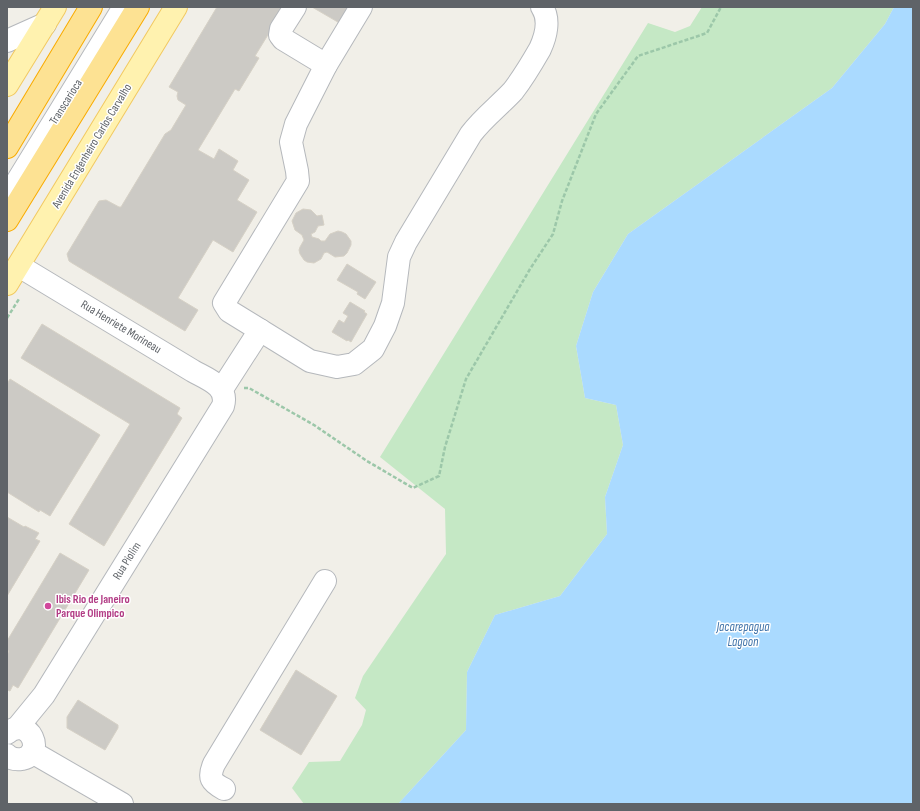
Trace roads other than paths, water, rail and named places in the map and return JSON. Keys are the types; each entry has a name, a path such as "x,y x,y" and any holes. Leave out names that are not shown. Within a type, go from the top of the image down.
{"highway":[{"path":"59,60 81,7"},
{"path":"7,147 91,7"},
{"path":"7,220 138,7"}],"main road":[{"name":"Avenida Engenheiro Carlos Carvalho","path":"7,284 176,7"},
{"path":"7,85 50,15"}],"street":[{"name":"Transcarioca","path":"7,171 106,7"},
{"name":"Transcarioca","path":"7,198 124,7"},
{"path":"295,7 281,29 280,35 283,39 326,64"},
{"path":"361,7 326,64 296,124 291,142 298,181 224,303 229,311 310,361 337,367 354,364 373,349 386,326 393,303 399,257 406,242 471,134 482,120 514,90 540,48 543,41 546,24 542,7"},
{"path":"7,41 50,15"},
{"name":"Rua Henriete Morineau","path":"19,266 222,389"},
{"path":"222,389 260,330"},
{"name":"Rua Piolim","path":"12,730 44,695 223,406 226,398 222,389"},
{"path":"224,790 215,784 210,776 214,764 325,581"},
{"path":"8,757 21,760 26,758 32,752 34,742 29,732 23,729 12,730"},
{"path":"32,752 122,804"}],"water":[{"name":"Jacarepagua Lagoon","path":"894,7 913,7 913,804 398,804 466,730 467,672 495,615 560,596 607,534 605,497 623,445 616,405 585,398 576,346 593,292 628,234 832,88 885,24"}],"place":[{"name":"Ibis Rio de Janeiro Parque Olimpico","path":"48,606"}]}
